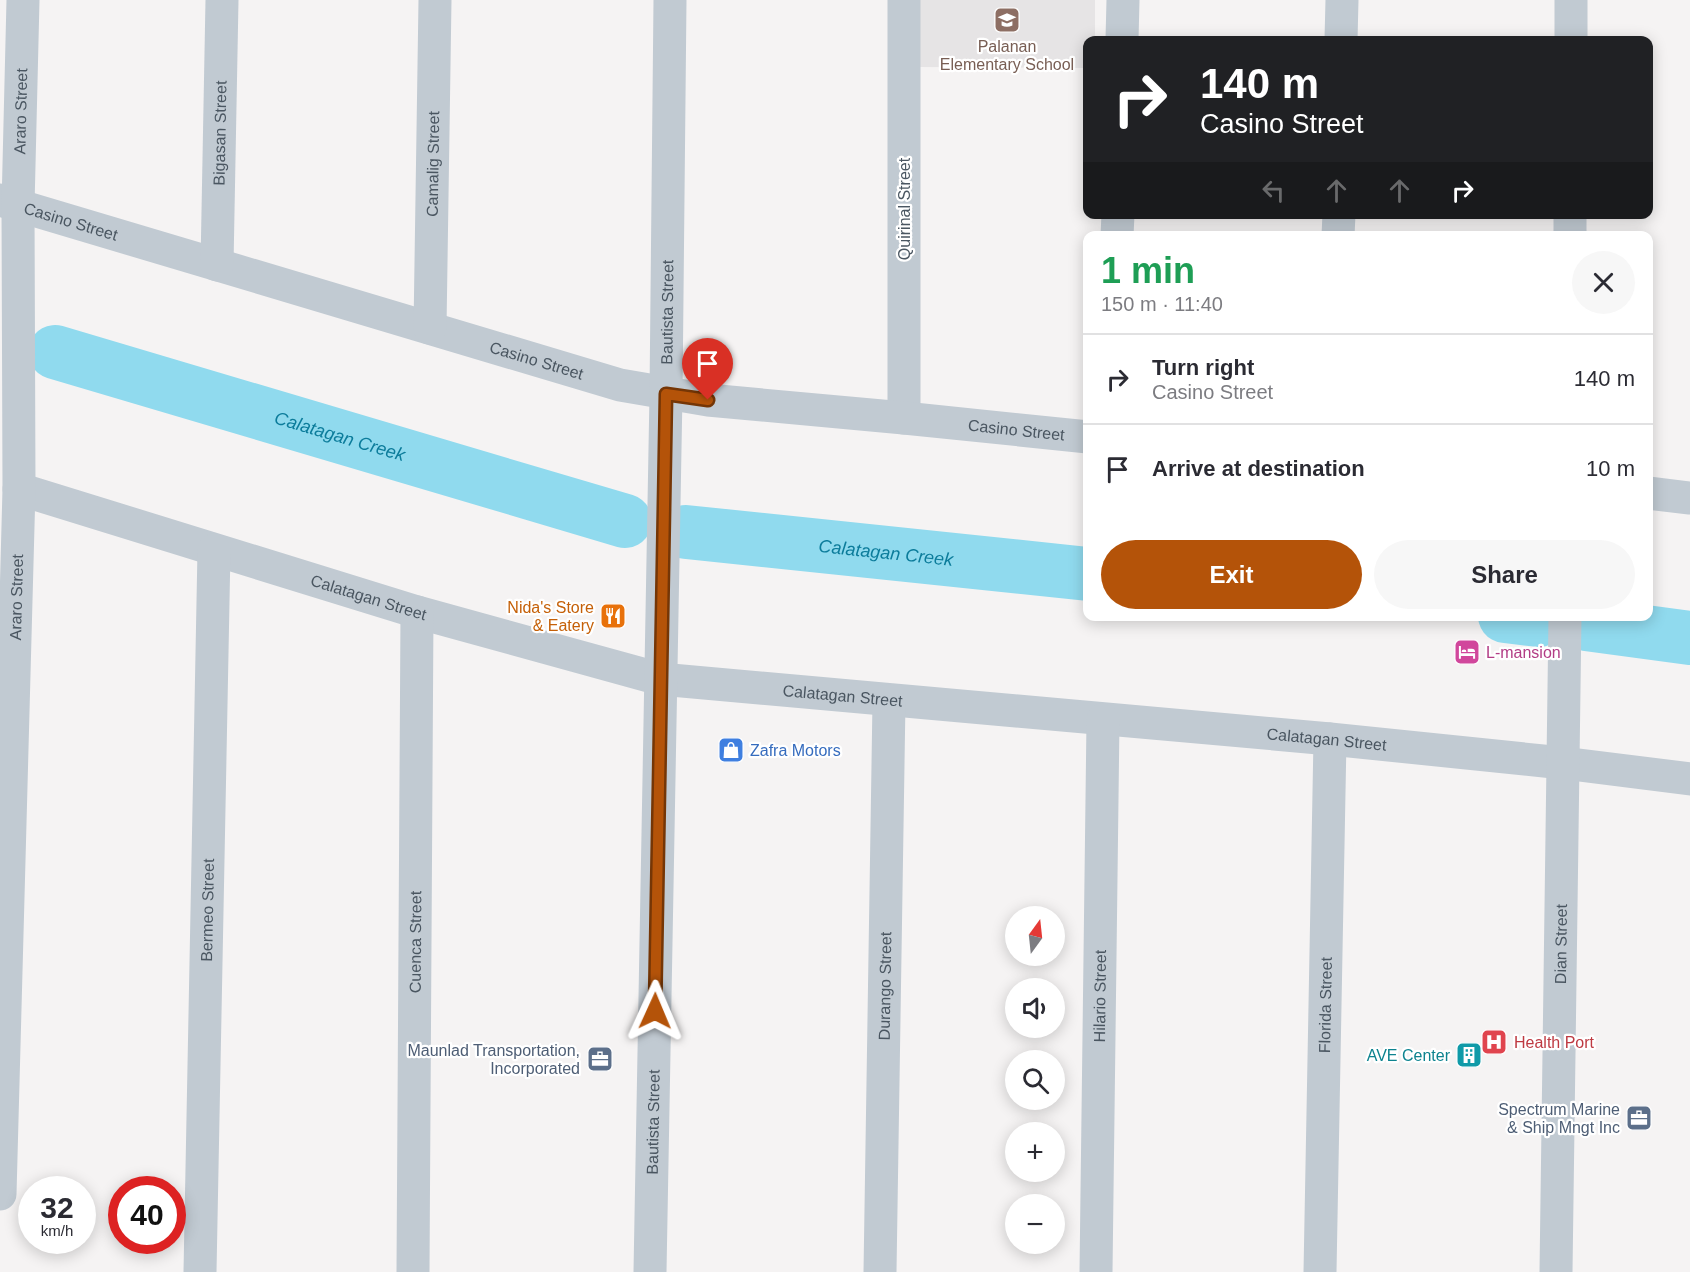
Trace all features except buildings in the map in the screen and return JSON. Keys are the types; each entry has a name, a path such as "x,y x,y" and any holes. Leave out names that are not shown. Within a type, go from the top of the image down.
{"street":[{"name":"Araro Street","path":"0,1194 19,489 9,203 23,0"},
{"name":"Bigasan Street","path":"217,265 222,0"},
{"name":"Camalig Street","path":"430,328 435,0"},
{"name":"Bautista Street","path":"650,1272 666,394 669,0"},
{"name":"Quirinal Street","path":"904,0 904,418"},
{"path":"1122,36 1123,0"},
{"path":"1341,36 1342,0"},
{"path":"1571,0 1571,36"},
{"name":"Casino Street","path":"9,203 620,385 708,400 1083,437"},
{"name":"Calatagan Street","path":"19,489 417,612 660,679 1330,739 1563,763 1690,779"},
{"path":"1653,494 1690,498"},
{"name":"Bermeo Street","path":"201,1272 214,550"},
{"name":"Cuenca Street","path":"413,1272 417,612"},
{"name":"Dian Street","path":"1556,1272 1566,621"},
{"name":"Durango Street","path":"880,1272 889,700"},
{"name":"Hilario Street","path":"1096,1272 1103,720"},
{"name":"Florida Street","path":"1320,1272 1330,739"}],"shaded area":[{"name":"Palanan Elementary School","path":"918,0 1095,0 1095,36 1083,36 1083,68 918,67"}],"waterway":[{"name":"Calatagan Creek","path":"55,352 625,521"},
{"name":"Calatagan Creek","path":"686,532 1083,573"},
{"name":"Calatagan Creek","path":"1586,624 1690,638"}],"place":[{"name":"Palanan Elementary School","path":"1007,20"},
{"name":"Nida's Store & Eatery","path":"613,616"},
{"name":"L-mansion","path":"1467,652"},
{"name":"Zafra Motors","path":"731,750"},
{"name":"Health Port","path":"1494,1042"},
{"name":"AVE Center","path":"1469,1055"},
{"name":"Maunlad Transportation, Incorporated","path":"600,1059"},
{"name":"Spectrum Marine & Ship Mngt Inc","path":"1639,1118"}],"route":[{"path":"655,1011 666,394 708,400"}]}
